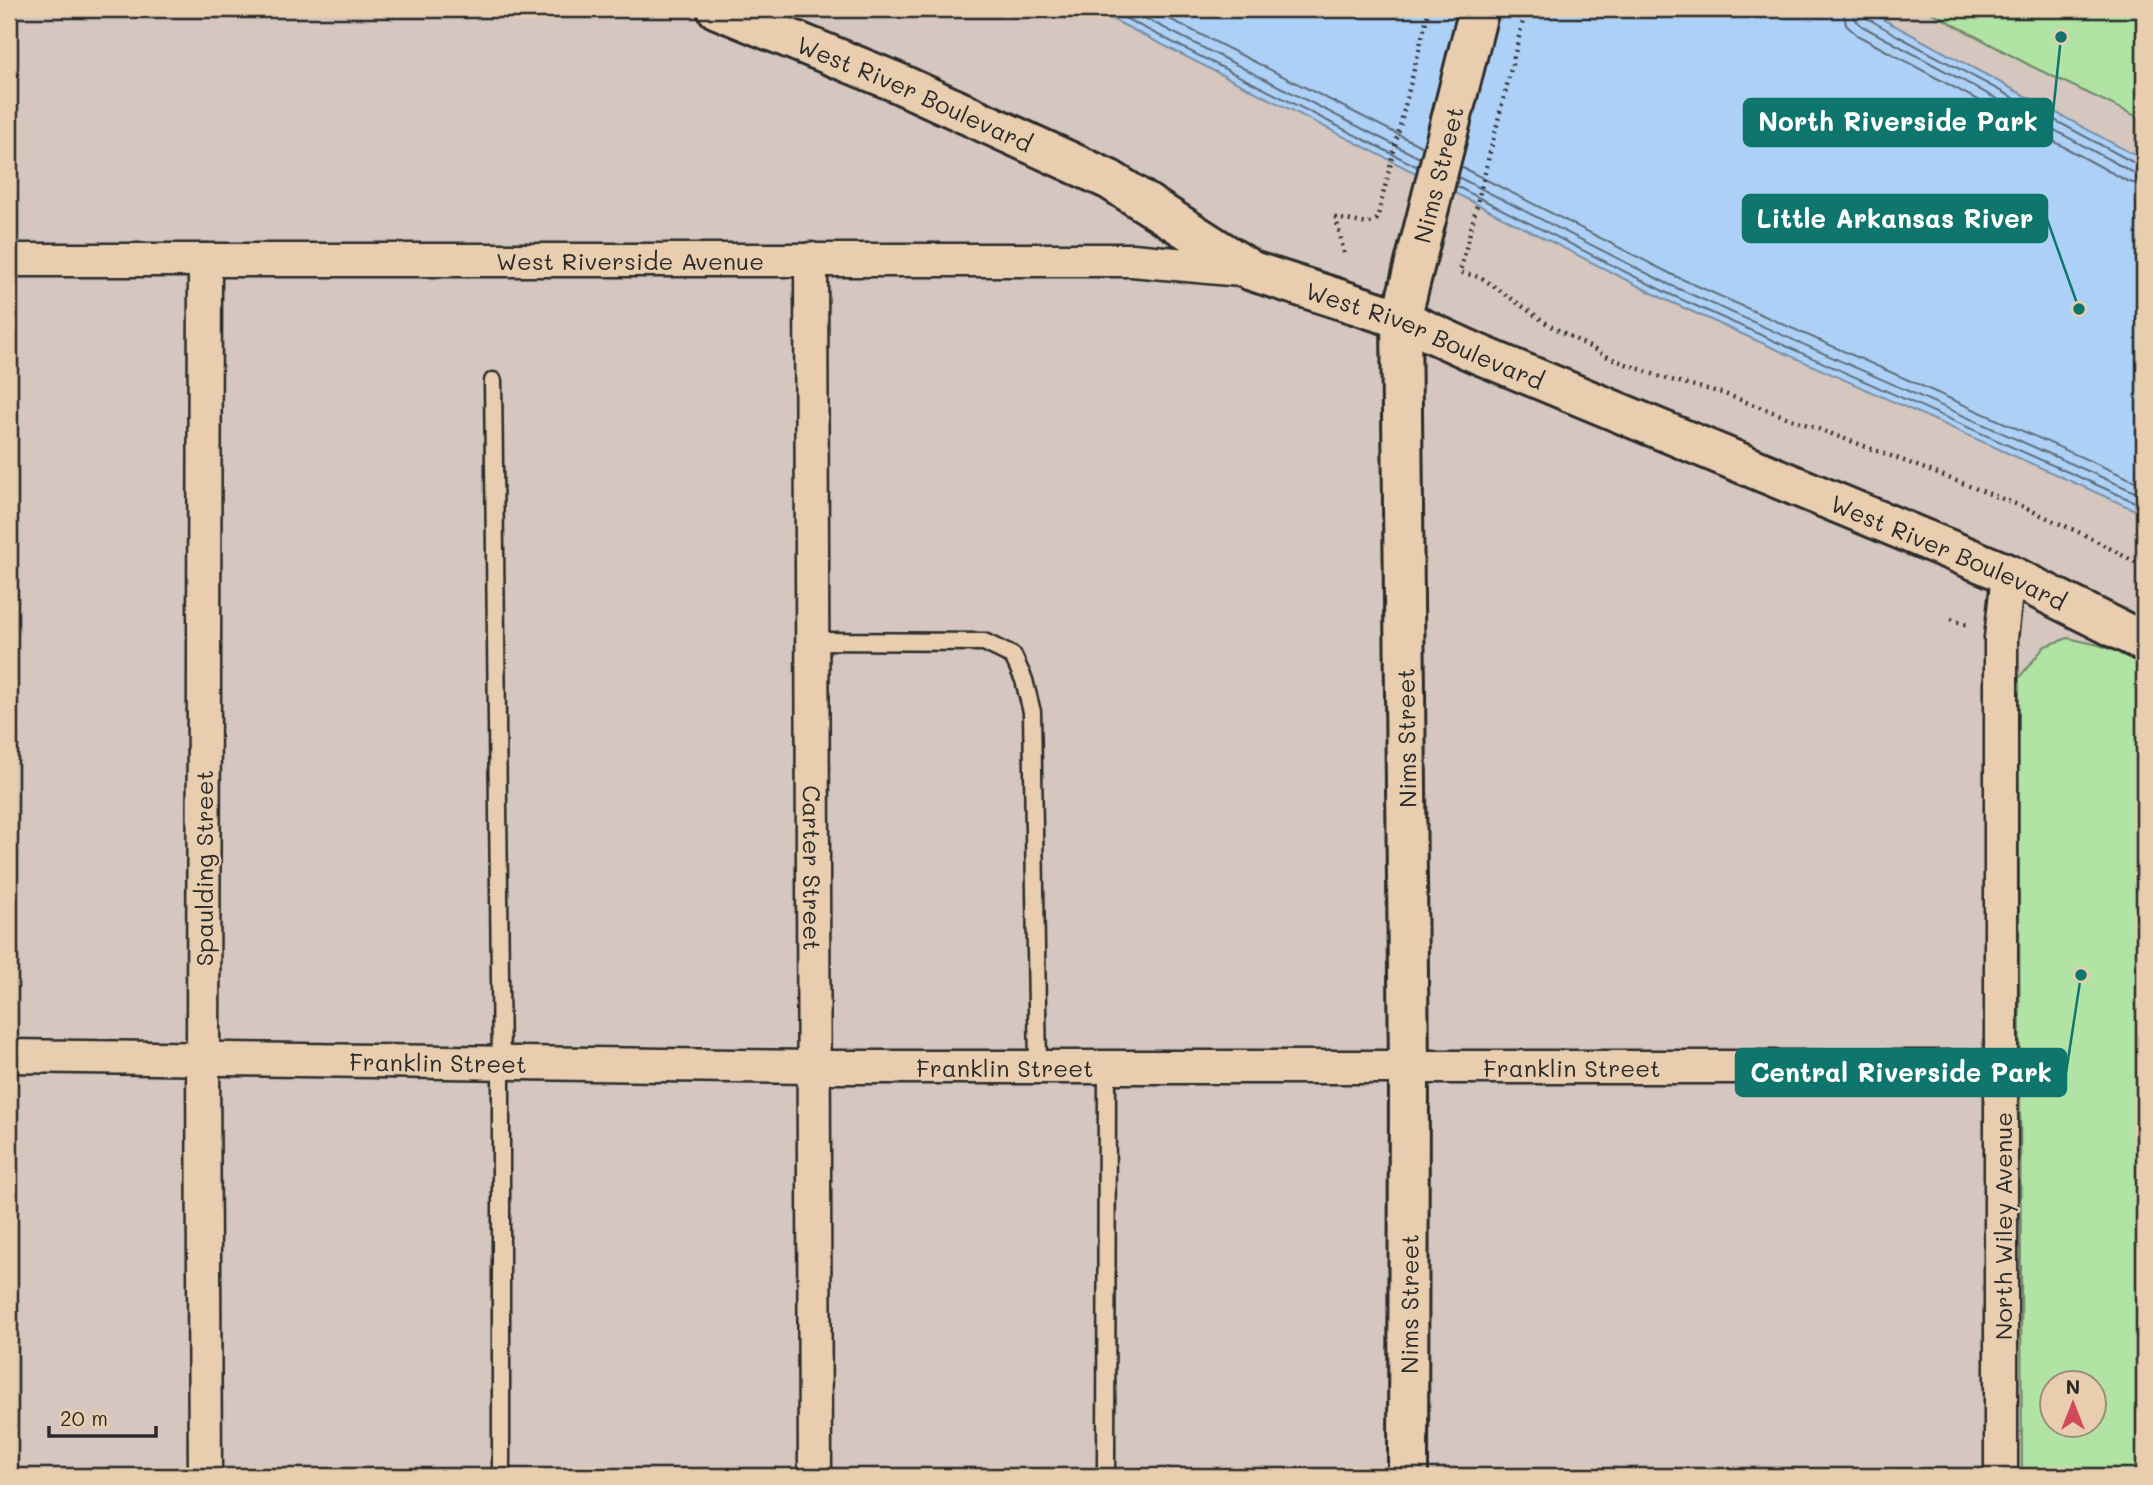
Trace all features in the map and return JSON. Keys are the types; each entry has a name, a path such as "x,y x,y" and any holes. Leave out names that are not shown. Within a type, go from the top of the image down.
{"street":[{"name":"West River Boulevard","path":"716,9 896,82 1110,180 1252,271 1401,319 1478,354 2008,574 2144,642"},
{"name":"Nims Street","path":"1408,1476 1409,1067 1401,319 1479,9"},
{"name":"Carter Street","path":"811,259 816,1476"},
{"name":"West Riverside Avenue","path":"9,260 1132,260 1252,271"},
{"name":"Spaulding Street","path":"205,260 202,1058 205,1476"},
{"name":"North Wiley Avenue","path":"2001,1476 2001,638 2008,574"},
{"name":"Franklin Street","path":"9,1056 814,1067 2002,1067"}],"lane":[{"path":"493,381 501,1063 500,1476"},
{"path":"813,641 984,642 1013,656 1024,680 1032,712 1038,1067"},
{"path":"1106,1476 1107,1067"}],"path":[{"path":"1343,253 1336,218 1368,224 1377,219 1429,9"},
{"path":"1526,9 1460,272 1482,278 1549,325 1611,358 1664,378 1721,393 1933,472 2043,516 2144,567"},
{"path":"1951,620 1974,627"}],"green space":[{"path":"1925,9 2144,9 2144,120 2031,66"},
{"path":"2068,638 2099,645 2144,661 2144,1476 2022,1476 2018,679 2045,646"}],"water":[{"path":"1088,9 1864,9 2144,160 2144,514 1664,299"}],"place":[{"name":"North Riverside Park","path":"2061,37"},
{"name":"Little Arkansas River","path":"2079,309"},
{"name":"Central Riverside Park","path":"2081,975"}]}
